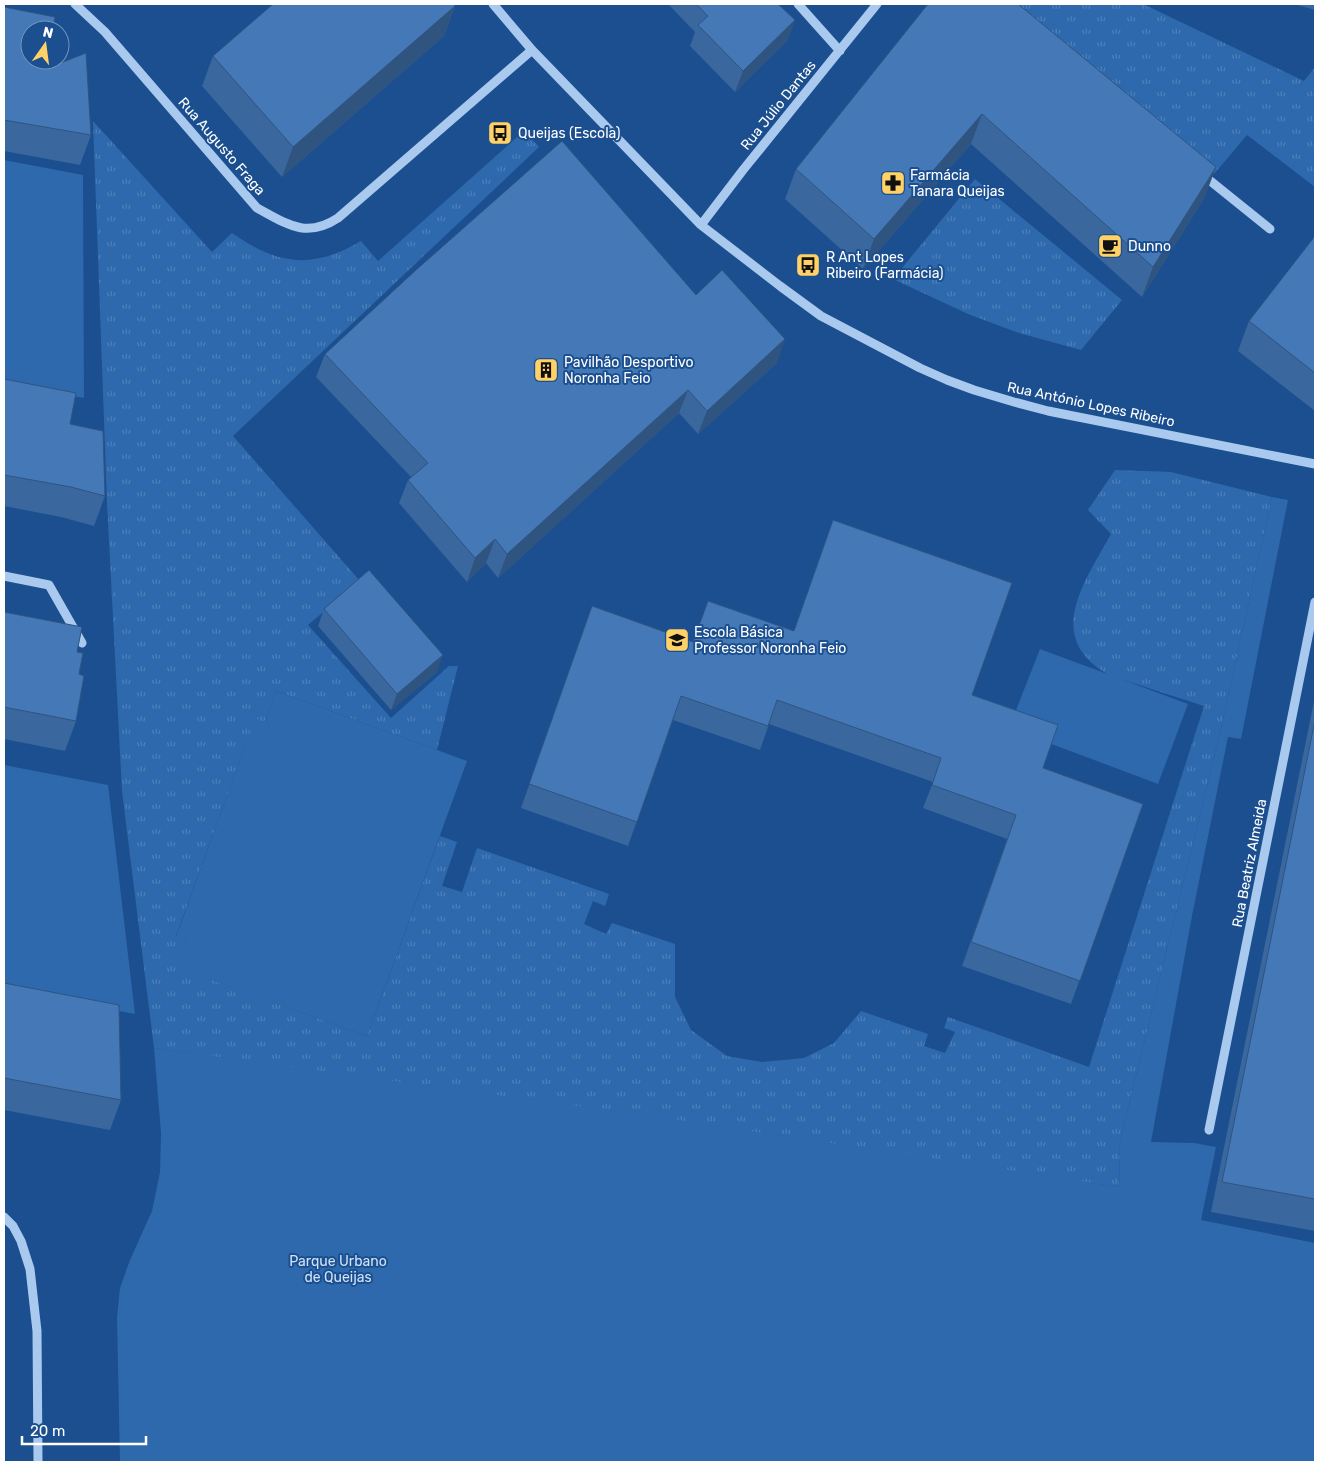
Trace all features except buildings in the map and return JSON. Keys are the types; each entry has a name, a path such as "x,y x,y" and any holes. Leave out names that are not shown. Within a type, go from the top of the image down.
{"street":[{"name":"Rua Augusto Fraga","path":"74,4 105,32 258,208 286,224 299,228 313,229 326,225 338,218 532,50"},
{"name":"Rua António Lopes Ribeiro","path":"493,4 532,50 701,224 821,316 874,345 947,380 1014,402 1048,411 1315,464"},
{"path":"798,4 840,51"},
{"name":"Rua Júlio Dantas","path":"701,224 877,4"},
{"path":"1192,166 1270,229"},
{"path":"4,576 49,585 82,643"},
{"name":"Rua Beatriz Almeida","path":"1209,1130 1315,602"},
{"path":"4,1217 21,1241 30,1269 37,1331 38,1462"}],"green space":[{"path":"1006,4 1143,4 1304,81 1315,67 1315,187 1247,135 1214,174"},
{"path":"93,121 212,252 232,233 265,252 295,260 311,260 327,256 361,241 378,261 524,131 539,147 233,436 360,581 308,625 391,718 449,666 458,666 437,750 276,691 265,722 255,719 176,936 186,941 177,967 367,1036 440,836 457,842 442,886 462,892 477,848 609,894 605,906 593,901 584,924 606,934 612,923 675,944 675,997 691,1030 727,1056 762,1062 804,1058 834,1043 861,1011 928,1034 924,1046 945,1053 955,1032 944,1028 948,1017 1089,1067 1204,706 1111,676 1090,661 1078,645 1074,628 1075,609 1090,572 1111,534 1088,510 1115,470 1171,472 1272,497 1220,733 1120,1141 1119,1187 154,1048 122,791 107,502"},
{"path":"4,160 83,175 84,398 4,383"},
{"path":"975,179 1122,300 1081,350 1019,333 968,314 893,279"},
{"name":"Parque Urbano de Queijas","path":"1272,497 1288,500 1241,739 1228,737 1192,916 1151,1142 1194,1143 1216,1147 1201,1220 1315,1243 1315,1462 120,1462 117,1317 120,1288 130,1260 152,1211 160,1172 161,1133 154,1048 666,1118 1119,1187 1120,1141 1220,733"},
{"path":"1040,649 1188,704 1158,784 1009,728"},
{"path":"276,691 467,761 367,1036 176,967 186,941 176,937 255,718 265,722"},
{"path":"4,765 108,785 135,1014 4,989"}],"place":[{"name":"Queijas (Escola)","path":"500,133"},
{"name":"Farmácia Tanara Queijas","path":"893,183"},
{"name":"Dunno","path":"1110,246"},
{"name":"R Ant Lopes Ribeiro (Farmácia)","path":"808,265"},
{"name":"Pavilhão Desportivo Noronha Feio","path":"546,370"},
{"name":"Escola Básica Professor Noronha Feio","path":"677,640"}]}
